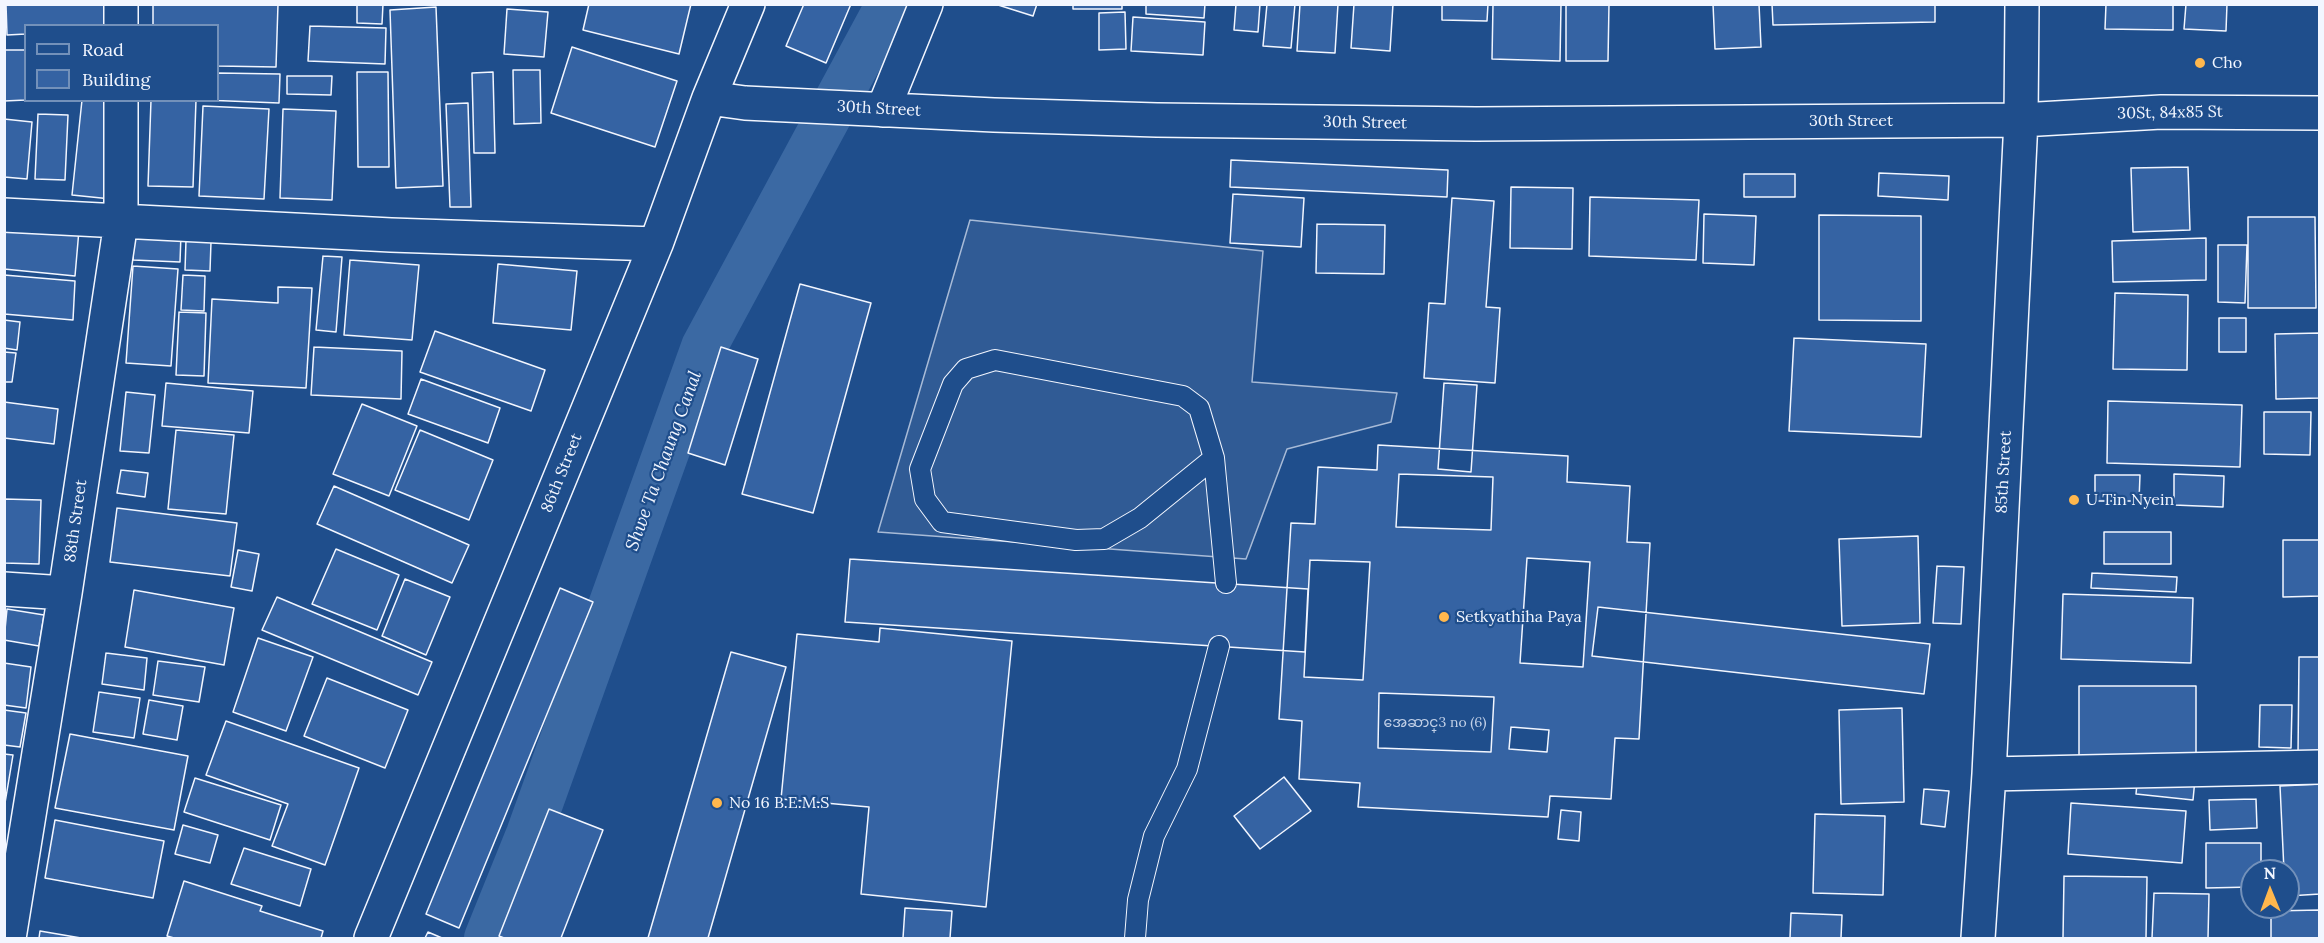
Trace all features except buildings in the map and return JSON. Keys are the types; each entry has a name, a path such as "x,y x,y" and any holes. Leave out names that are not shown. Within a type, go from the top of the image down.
{"street":[{"path":"121,4 121,24"},
{"name":"86th Street","path":"371,939 656,244 709,98 748,4"},
{"path":"867,109 926,4"},
{"name":"85th Street","path":"1978,939 1989,774 2021,120 2022,4"},
{"name":"30th Street","path":"709,98 745,103 867,109 1157,120 1476,124 2021,120"},
{"name":"88th Street","path":"9,939 65,593 120,222 121,102"},
{"name":"30St, 84x85 St","path":"2021,120 2161,112 2319,113"},
{"path":"4,215 391,235 656,244"},
{"path":"4,589 65,593"},
{"path":"1989,774 2319,767"}],"lane":[{"path":"1214,458 1140,518 1104,538 1076,540 942,522 925,499 920,470 953,384 966,369 995,360 1183,396 1199,408 1214,458 1226,583"},
{"path":"1135,939 1138,900 1154,836 1187,769 1219,646"}],"shaded area":[{"path":"970,220 1263,251 1252,382 1397,393 1391,422 1287,449 1246,559 878,532"}],"waterway":[{"name":"Shwe Ta Chaung Canal","path":"487,938 529,834 704,347 889,4"}],"place":[{"name":"Cho","path":"2200,63"},
{"name":"U Tin Nyein","path":"2074,500"},
{"name":"Setkyathiha Paya","path":"1444,617"},
{"name":"No 16 B.E.M.S","path":"717,803"}]}
